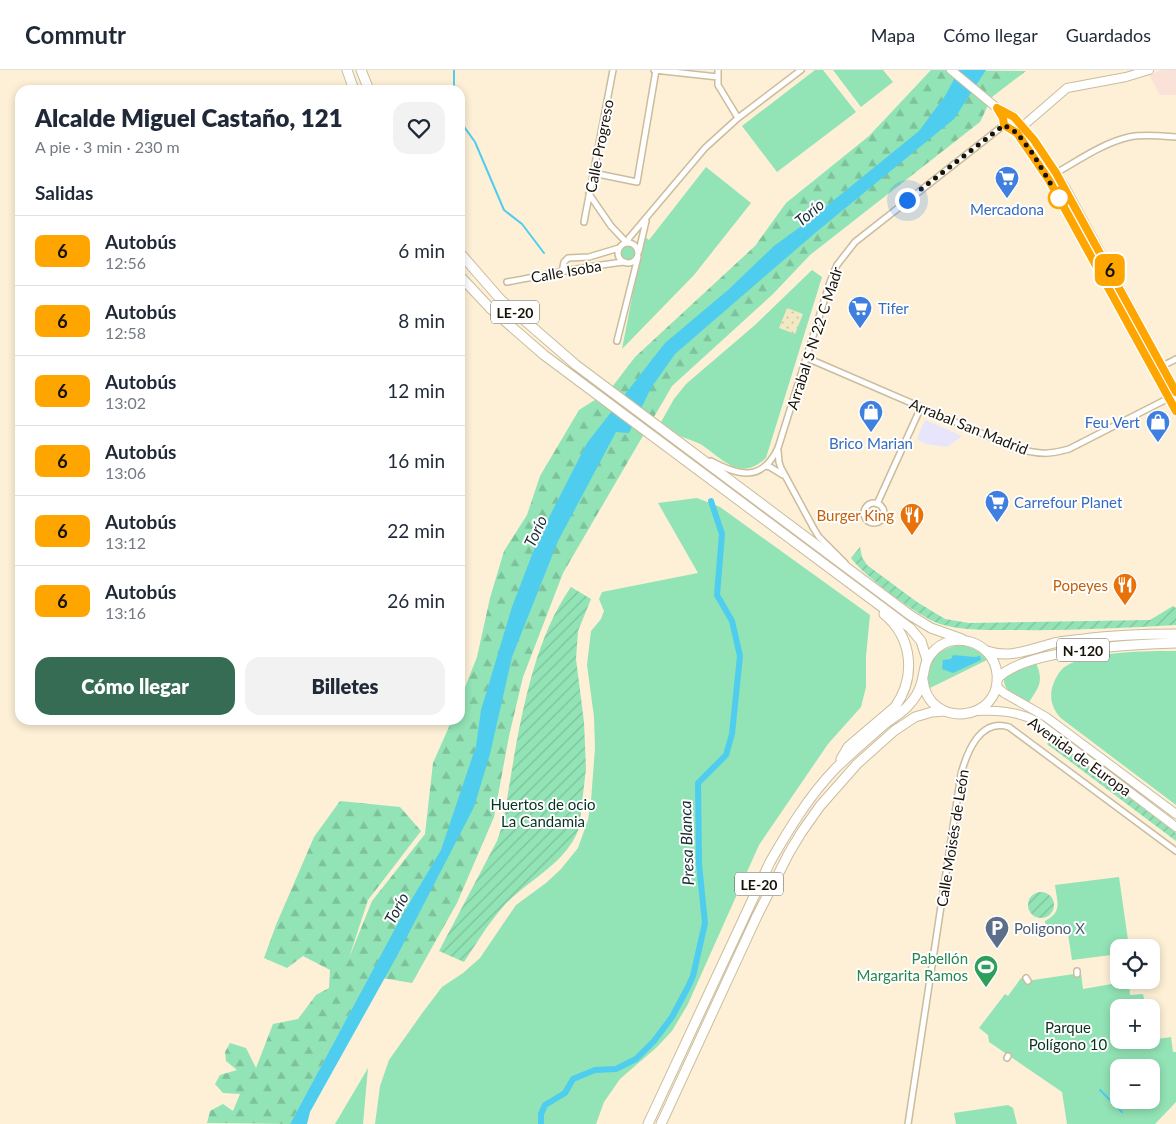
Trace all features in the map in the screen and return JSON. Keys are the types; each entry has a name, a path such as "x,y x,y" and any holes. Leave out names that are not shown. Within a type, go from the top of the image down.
{"highway":[{"path":"347,70 352,85"},
{"path":"361,70 367,85"},
{"name":"LE-20","path":"465,259 501,300 576,365 917,635 927,660"},
{"name":"LE-20","path":"465,281 490,308 568,373 666,438 695,453 922,624 964,640"},
{"path":"835,770 848,747 895,706 908,682 909,658 904,639 895,625 878,610 870,597"},
{"name":"N-120","path":"987,651 1010,655 1057,643 1082,639 1176,634"},
{"path":"964,640 977,644 987,651 994,661 996,683 991,697 986,704 975,711 959,714 945,711 931,701 923,686 923,673 927,660 935,649 944,643 964,640"},
{"name":"N-120","path":"996,683 1008,669 1058,654 1102,647 1176,643"},
{"name":"LE-20","path":"648,1124 770,862 788,830 806,804 835,770 863,743 905,709 915,697 923,680"},
{"name":"LE-20","path":"661,1124 757,916 801,832 820,806 857,764 894,732 915,717 932,712 945,711"}],"main road":[{"path":"951,70 997,108 1033,154 1053,186 1147,358 1172,399 1176,411"},
{"path":"1019,124 1067,88 1126,77 1148,70"},
{"path":"1007,122 1013,116 1034,140 1056,173 1176,392"},
{"name":"Avenida de Europa","path":"996,683 1004,693 1046,717 1176,814"},
{"name":"Avenida de Europa","path":"975,711 1010,712 1036,721 1176,826"}],"street":[{"name":"Calle Progreso","path":"584,222 613,70"},
{"path":"594,173 636,182 657,70 718,78"},
{"path":"718,70 718,85 738,118"},
{"path":"562,272 566,259 594,256 619,248 627,242 705,148 738,118 801,70"},
{"name":"Arrabal S N 22 C Madr","path":"766,466 773,459 778,448 830,282 845,252 892,212 1007,122"},
{"path":"1056,173 1102,147 1123,139 1144,136 1176,138"},
{"path":"589,194 611,226 627,242 634,244 638,254 635,260 627,262"},
{"path":"617,340 647,218"},
{"path":"619,248 618,255 627,262 634,276"},
{"name":"Calle Isoba","path":"507,282 588,266 627,262"},
{"name":"Arrabal San Madrid","path":"807,358 1018,449 1038,454 1054,453 1069,449 1172,399"},
{"path":"1147,358 1153,363 1162,366 1176,359"},
{"path":"1169,380 1172,399"},
{"path":"877,504 921,407"},
{"name":"Arrabal S N 22 C Madr","path":"778,448 779,462 785,477 819,537 843,559 849,570"},
{"path":"695,453 729,471 738,473 755,472 766,466 785,477"},
{"name":"Calle Moisés de León","path":"908,1124 961,774 969,750 982,732 996,725 1009,727 1176,851"}],"shaded area":[{"path":"1161,70 1176,70 1176,95 1160,95 1149,75"},
{"path":"925,420 962,436 947,447 926,444 917,439"}],"green space":[{"path":"815,70 823,70 856,112 777,172 742,126"},
{"path":"833,70 883,70 893,82 861,107"},
{"path":"931,70 1026,71 992,97 980,122 810,255 773,294 672,386 563,573 523,677 509,736 494,817 457,903 412,983 370,976 290,1124 207,1123 210,1111 223,1104 233,1111 240,1094 223,1093 215,1084 220,1075 237,1070 226,1061 225,1052 230,1043 246,1048 256,1068 273,1024 298,1019 316,995 329,988 330,970 303,956 287,968 264,958 276,925 314,837 340,801 400,807 421,831 368,900 349,958 372,901 425,834 433,763 450,725 465,725 465,687 477,657 490,598 504,551 527,515 540,476 579,410 609,391 635,357 755,246 786,203 869,136"},
{"path":"706,167 751,203 694,275 622,349 644,236 649,240"},
{"path":"625,246 631,246 635,253 631,260 625,260 621,256 621,250"},
{"path":"812,270 822,277 766,458 757,465 748,468 733,466 702,445 680,436 661,422 674,399 686,384 755,325"},
{"path":"697,498 720,507 870,615 866,656 866,687 861,707 828,744 759,845 688,1004 672,1031 657,1047 620,1079 604,1102 596,1124 375,1124 380,1086 389,1060 423,1012 442,987 463,973 480,958 516,905 546,883 561,869 578,848 588,820 591,801 595,748 594,717 587,665 591,631 601,619 604,611 599,599 602,592 698,573 658,503"},
{"path":"860,547 862,557 867,565 917,602 945,619 969,623 1150,620 1173,606 1176,608 1176,625 1094,629 976,630 940,624 919,613 867,575 851,558"},
{"name":"Huertos de ocio La Candamia","path":"571,587 591,599 578,631 576,659 584,722 586,769 579,828 565,852 502,908 464,962 439,951 497,841 503,823 525,700 534,669 556,612"},
{"path":"962,645 976,650 987,660 930,688 928,671 934,658 946,649"},
{"path":"1176,651 1176,805 1062,719 1055,709 1051,692 1055,679 1063,668 1077,661 1090,657 1120,653"},
{"path":"1036,663 1040,679 1029,702 1016,696 1009,690 1004,683 1004,679 1007,674"},
{"path":"1051,739 1176,833 1176,841 1047,744"},
{"path":"1119,877 1128,939 1110,939 1110,955 1072,960 1068,934 1060,934 1059,928 1046,930 1045,921 1051,918 1058,906 1055,885"},
{"path":"1041,892 1050,896 1054,905 1050,914 1041,918 1032,914 1028,905 1032,896"},
{"name":"Parque Polígono 10","path":"1081,973 1083,989 1110,984 1110,989 1130,989 1130,995 1143,994 1144,999 1110,999 1110,1049 1160,1049 1160,1039 1171,1037 1173,1052 1176,1052 1176,1102 1155,1124 1067,1124 1062,1092 989,1042 988,1035 979,1028 1005,994 1008,996 1021,978 1026,981"},
{"path":"368,1068 363,1124 335,1124"},
{"path":"1008,1105 1013,1108 1017,1124 956,1124 954,1113"}],"sand":[{"path":"787,308 803,314 795,334 779,328"}],"water":[{"path":"959,70 986,70 954,119 815,233 675,354 651,388 629,433 616,432 558,541 512,657 490,754 474,807 397,956 310,1112 307,1124 290,1124 403,914 441,850 476,746 481,710 512,607 538,539 587,443 665,343 728,290 774,246 807,222 919,131 945,96"},
{"path":"953,655 980,656 981,660 953,673 942,669 943,660 951,659"}],"waterway":[{"path":"454,70 454,85"},
{"path":"465,128 475,142 504,210 522,224 544,253"},
{"name":"Presa Blanca","path":"541,1124 541,1114 545,1105 565,1093 573,1079 595,1070 616,1069 636,1059 654,1041 672,1017 693,976 705,923 699,864 698,783 726,755 732,734 740,656 732,621 717,595 722,534 711,501"},
{"path":"1100,1090 1122,1112"}],"bus line":[{"name":"6","path":"1176,392 1056,173 1023,126 1013,116 997,108 1003,118 1004,125 1017,133 1033,154 1056,192 1176,411"}],"place":[{"name":"Mercadona","path":"1007,199"},
{"name":"Tifer","path":"860,329"},
{"name":"Brico Marian","path":"871,433"},
{"name":"Feu Vert","path":"1158,443"},
{"name":"Carrefour Planet","path":"997,523"},
{"name":"Burger King","path":"912,536"},
{"name":"Popeyes","path":"1125,606"},
{"name":"Poligono X","path":"997,949"},
{"name":"Pabellón Margarita Ramos","path":"986,988"}],"route":[{"path":"907,200 1004,125 1017,133 1033,154 1059,198"}],"water label":[{"name":"Torío","path":"809,212"},
{"name":"Torío","path":"535,531"},
{"name":"Torío","path":"396,908"}]}
